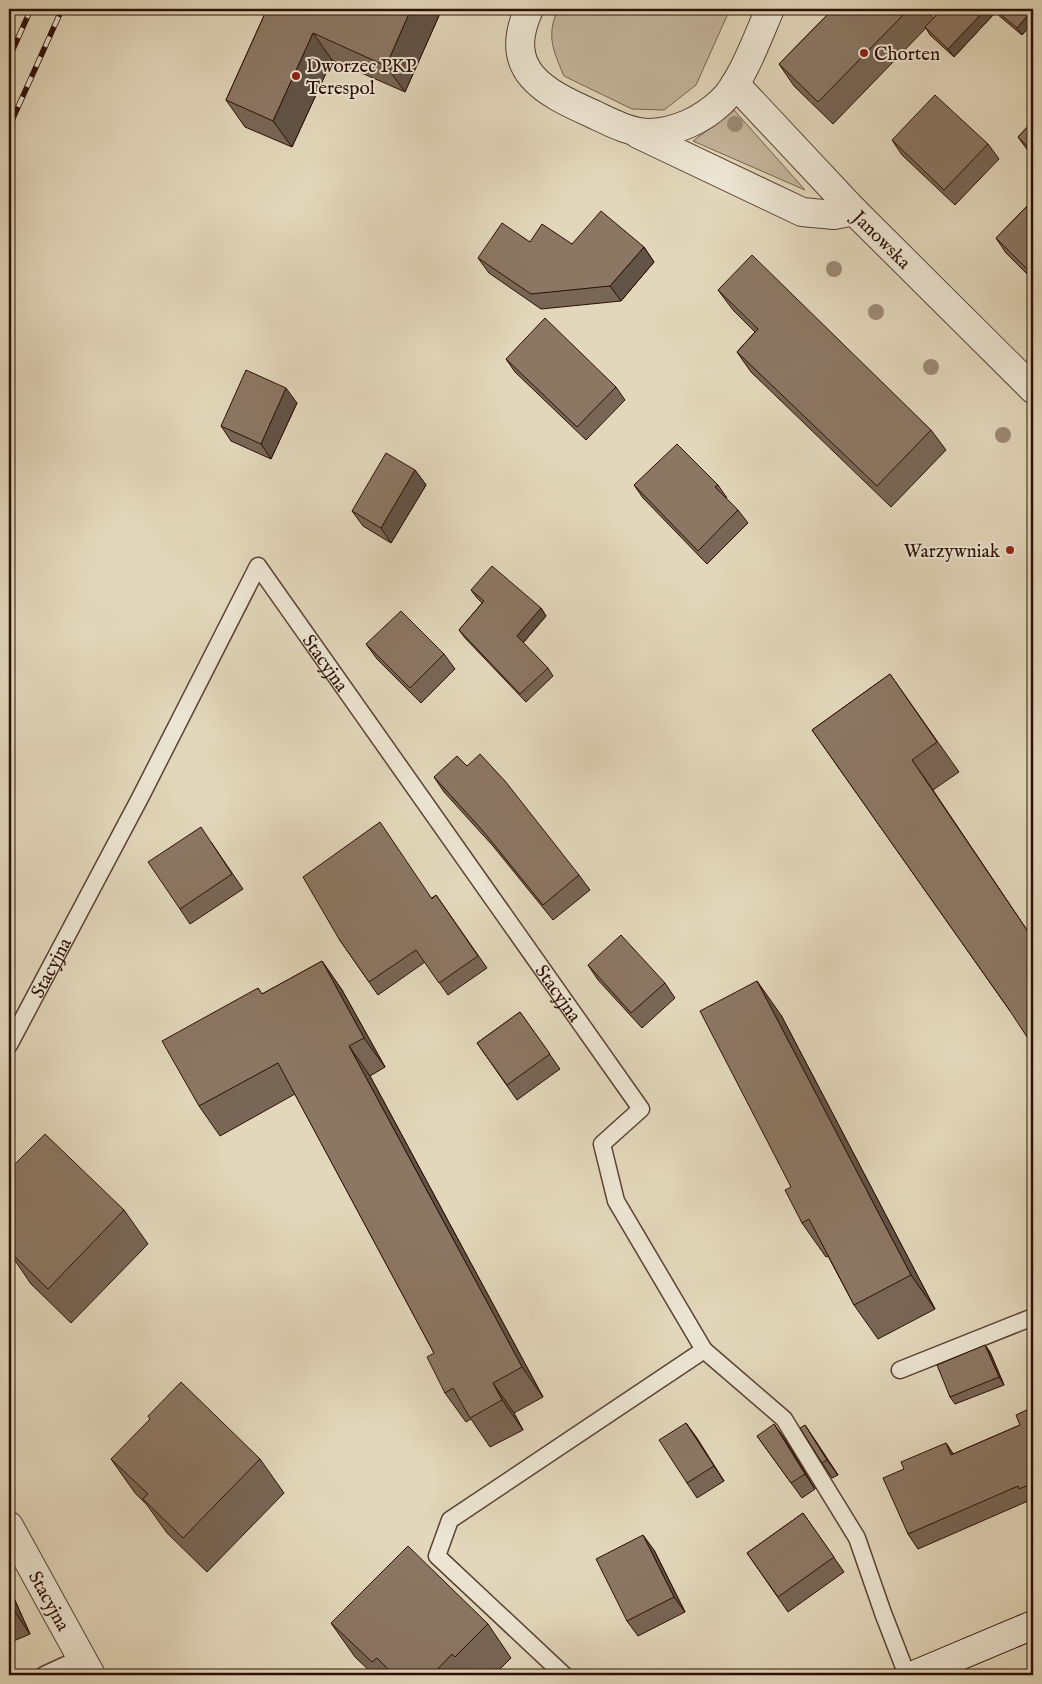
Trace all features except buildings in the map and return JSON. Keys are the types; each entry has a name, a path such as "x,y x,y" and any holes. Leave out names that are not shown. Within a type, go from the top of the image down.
{"street":[{"path":"528,9 521,31 524,63 532,78 558,98 628,129 802,212 834,215 854,211"},
{"path":"628,129 648,133 668,131 689,124 709,113 723,100 735,84 770,9"},
{"name":"Janowska","path":"735,84 854,211 1033,390"},
{"name":"Stacyjna","path":"9,1526 86,1667"},
{"path":"914,1675 1033,1625"}],"lane":[{"name":"Stacyjna","path":"9,1045 140,798 258,566 641,1109 602,1144 616,1201 704,1350"},
{"path":"900,1370 1033,1317"},
{"path":"564,1675 437,1556 450,1520 704,1350 784,1419 858,1538 907,1675"},
{"path":"44,1675 86,1667"}],"shaded area":[{"path":"558,9 730,9 696,85 664,110 632,109 564,76 552,43 552,27"},
{"path":"734,110 805,190 693,141"}],"railway":[{"path":"9,58 31,9"},
{"path":"9,127 62,9"}],"place":[{"name":"Chorten","path":"864,53"},
{"name":"Dworzec PKP Terespol","path":"296,76"},
{"name":"Warzywniak","path":"1010,550"}]}
